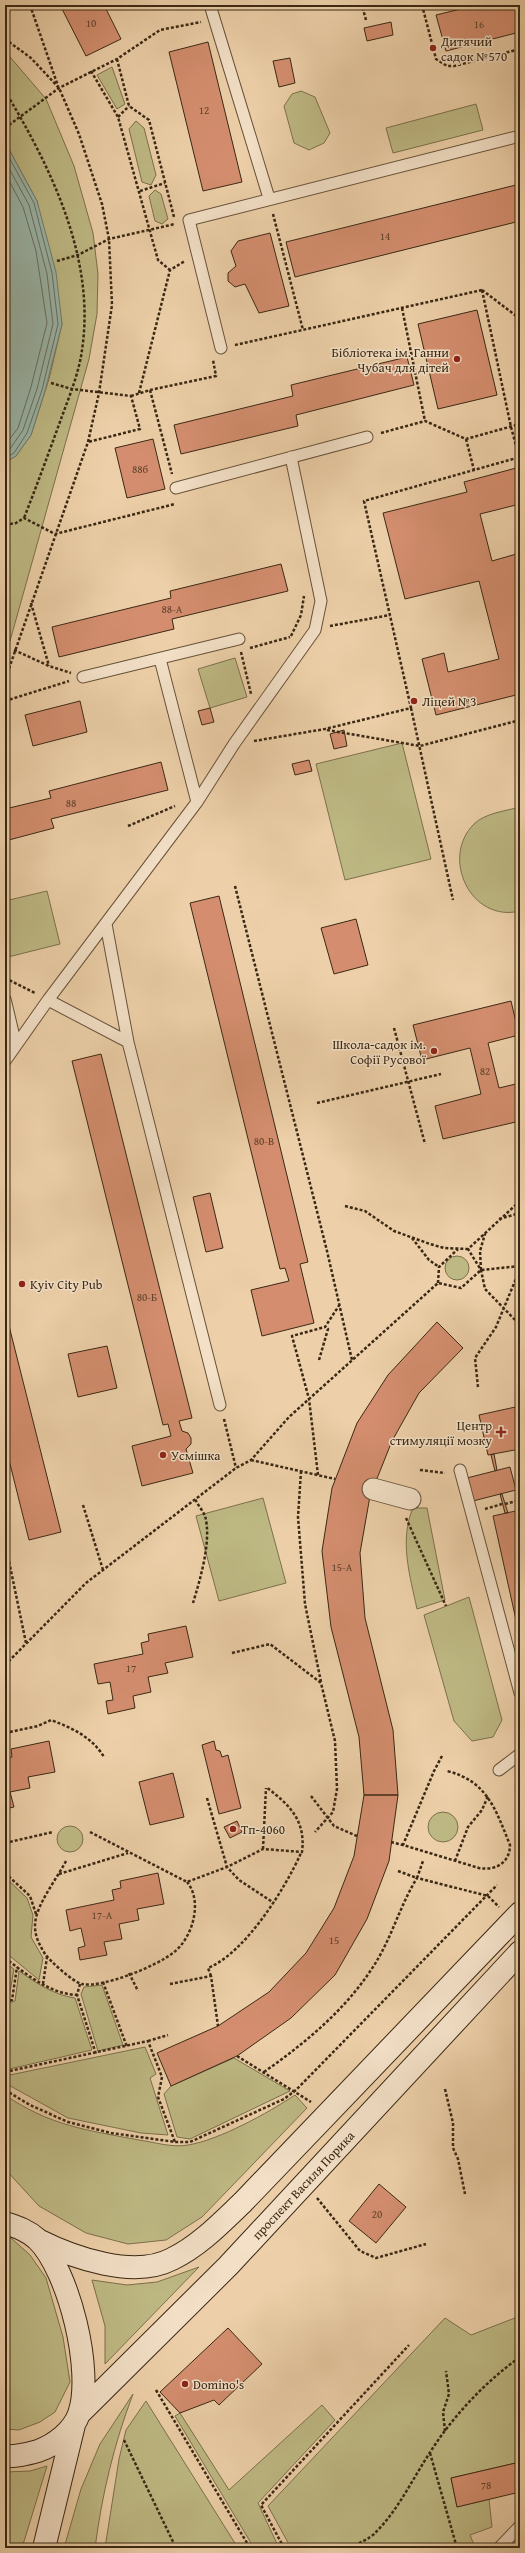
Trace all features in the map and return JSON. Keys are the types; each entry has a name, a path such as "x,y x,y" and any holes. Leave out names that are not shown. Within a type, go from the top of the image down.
{"street":[{"path":"373,1489 407,1507"},
{"path":"5,2223 71,2255 141,2268 172,2260 207,2236 243,2202 520,1913"},
{"name":"проспект Василя Порика","path":"5,2456 27,2454 45,2448 61,2439 77,2418 228,2266 520,1952"},
{"path":"5,2207 32,2235 61,2279 81,2346 84,2376 77,2418 44,2548"}],"lane":[{"path":"210,5 269,198"},
{"path":"220,348 190,220 269,198 520,136"},
{"path":"176,488 367,438"},
{"path":"5,1061 48,1000 197,802 234,744 315,630 321,601 291,457"},
{"path":"83,677 240,639"},
{"path":"160,659 197,802"},
{"path":"106,924 128,1042 220,1405"},
{"path":"5,999 16,1045"},
{"path":"48,1000 128,1042"},
{"path":"460,1470 473,1512 520,1693"},
{"path":"499,1770 520,1754"},
{"path":"499,2548 520,2526"}],"path":[{"path":"5,680 30,602 88,442 99,393 112,306 110,239 102,204 79,134 59,88 30,5"},
{"path":"362,5 366,20"},
{"path":"363,9 380,5"},
{"path":"422,5 436,59 447,66 454,66 520,49"},
{"path":"5,128 21,118 59,88 117,59 160,30 214,20"},
{"path":"5,39 31,58 59,88"},
{"path":"117,59 129,106 149,120 176,224"},
{"path":"91,71 118,117 151,228 158,260 170,270"},
{"path":"5,91 53,179 78,255 84,302 82,350 72,389 24,518 16,523 5,524"},
{"path":"118,117 129,106"},
{"path":"140,191 165,183"},
{"path":"269,198 303,330"},
{"path":"57,261 78,255 110,239 151,228 190,220"},
{"path":"139,392 170,270 198,253"},
{"path":"51,382 72,389 131,396 139,392 216,376 210,351 482,290"},
{"path":"482,290 520,319"},
{"path":"453,900 420,746 364,501 520,457 511,427 482,290"},
{"path":"402,308 425,421"},
{"path":"24,518 55,534 181,502 150,390"},
{"path":"88,442 140,429 131,396"},
{"path":"367,438 425,421 466,439 520,424"},
{"path":"466,439 474,470"},
{"path":"30,602 49,666"},
{"path":"315,630 390,615"},
{"path":"5,647 10,664"},
{"path":"14,650 49,666 83,677"},
{"path":"241,651 251,695"},
{"path":"5,701 83,677"},
{"path":"234,744 325,729 411,708"},
{"path":"325,729 420,746 520,720"},
{"path":"128,826 180,803"},
{"path":"235,886 340,1304 352,1360"},
{"path":"5,978 48,1000"},
{"path":"394,1028 425,1144"},
{"path":"317,1103 441,1074"},
{"path":"345,1206 365,1211 394,1231 438,1247 468,1249 520,1200"},
{"path":"498,1220 520,1213"},
{"path":"485,1233 480,1251 484,1289 520,1325"},
{"path":"411,1237 429,1260 439,1267"},
{"path":"5,1665 86,1583 236,1468 251,1460 289,1417 438,1282 439,1267 458,1249"},
{"path":"468,1249 481,1270"},
{"path":"438,1282 461,1288 481,1270 520,1267 496,1327 475,1358 478,1387"},
{"path":"318,1475 309,1399 292,1336 325,1327 340,1304"},
{"path":"319,1360 328,1329 325,1327"},
{"path":"220,1405 236,1468"},
{"path":"251,1460 335,1479"},
{"path":"420,1470 454,1474 460,1470"},
{"path":"301,1472 298,1517 305,1604 321,1683 335,1741 337,1789 333,1812 315,1832"},
{"path":"193,1603 201,1577 206,1545 205,1516 195,1500"},
{"path":"473,1512 520,1500"},
{"path":"84,1505 103,1570"},
{"path":"407,1507 446,1606"},
{"path":"5,1542 27,1643"},
{"path":"232,1652 270,1644 321,1683"},
{"path":"5,1732 38,1726 51,1720 71,1727 89,1740 104,1757"},
{"path":"403,1845 431,1777 442,1756"},
{"path":"392,1842 488,1870 503,1863 510,1852 510,1845 494,1804 488,1796 466,1780 447,1772"},
{"path":"520,1780 516,1790 520,1804"},
{"path":"218,2026 211,1976 208,1968 221,1963 274,1903 294,1870 302,1852 304,1836 296,1817 284,1801 266,1787 263,1849"},
{"path":"312,1796 334,1826 357,1836"},
{"path":"455,1860 468,1827 482,1810 488,1796"},
{"path":"207,1798 227,1867 238,1880 274,1903"},
{"path":"5,1843 52,1832"},
{"path":"66,1861 37,1915 35,1937 47,1957 80,1984 92,1985 146,1968 174,1952 188,1936 194,1918 194,1907 192,1889 186,1882 90,1832"},
{"path":"186,1882 227,1867 263,1849 302,1852"},
{"path":"59,1874 129,1853"},
{"path":"264,2072 323,2028 340,2010 372,1970 417,1878 423,1861"},
{"path":"398,1871 417,1878 488,1896"},
{"path":"5,1873 30,1896 37,1915"},
{"path":"5,2090 30,2105 68,2122 118,2134 175,2142 190,2142 284,2099 296,2090 488,1896 497,1885"},
{"path":"43,1984 47,1957"},
{"path":"5,1958 43,1984 67,1995 77,1995"},
{"path":"5,2002 12,2000 17,1967"},
{"path":"130,1973 138,1991"},
{"path":"170,1984 211,1976"},
{"path":"103,1982 127,2047"},
{"path":"80,1984 77,1995 96,2054"},
{"path":"5,2072 127,2047 168,2035"},
{"path":"148,2041 162,2077 158,2097 175,2142"},
{"path":"238,2056 296,2090 328,2114"},
{"path":"445,2089 453,2123 453,2148 458,2159 465,2194"},
{"path":"304,2184 333,2215 360,2250 376,2258 426,2244"},
{"path":"284,2548 262,2505 409,2345"},
{"path":"350,2548 376,2534 403,2497 430,2453 445,2432 491,2378 520,2357"},
{"path":"445,2432 443,2412 449,2394 446,2370"},
{"path":"156,2390 250,2548"},
{"path":"124,2440 176,2548"},
{"path":"430,2453 457,2548"}],"shaded area":[{"path":"5,51 46,99 74,166 93,233 98,274 97,314 89,359 10,641 5,619 5,462 16,456 31,435 49,379 62,324 37,201 5,142"},
{"path":"112,67 125,104 117,109 97,75"},
{"path":"301,91 315,97 330,133 324,143 309,150 294,143 284,106 292,94"},
{"path":"476,104 483,130 393,153 386,128"},
{"path":"136,121 144,128 156,175 151,185 142,182 129,129"},
{"path":"155,190 161,194 168,219 162,224 155,221 149,196"},
{"path":"235,658 247,697 210,708 198,669"},
{"path":"402,743 431,859 345,880 316,764"},
{"path":"520,807 520,911 503,912 487,907 475,898 466,885 461,870 460,854 464,838 474,824 479,820 502,811"},
{"path":"47,891 60,944 8,957 5,945 5,901"},
{"path":"457,1256 462,1257 468,1263 468,1273 462,1279 457,1280 452,1279 446,1273 445,1268 446,1263 452,1257"},
{"path":"263,1498 286,1583 219,1601 196,1516"},
{"path":"413,1508 427,1508 445,1600 417,1609 409,1571 406,1545 409,1520"},
{"path":"469,1597 502,1720 493,1737 472,1741 454,1721 424,1615"},
{"path":"443,1812 449,1813 457,1821 457,1833 449,1841 443,1842 437,1841 429,1833 428,1827 429,1821 437,1813"},
{"path":"70,1826 79,1830 83,1839 79,1848 70,1852 61,1848 57,1839 61,1830"},
{"path":"5,1877 27,1898 33,1915 31,1937 43,1958 39,1980 5,1952"},
{"path":"5,1963 14,1969 9,1998 5,1999"},
{"path":"19,1971 53,1991 75,1998 92,2050 5,2070 5,2004 15,2001"},
{"path":"102,1985 123,2045 98,2051 81,1994 84,1987"},
{"path":"145,2047 156,2074 150,2078 168,2135 141,2133 68,2118 5,2083 5,2076"},
{"path":"234,2058 290,2091 190,2139 177,2137 164,2094 171,2086"},
{"path":"5,2095 38,2114 85,2130 176,2146 200,2142 228,2132 271,2110 295,2095 307,2108 202,2217 166,2240 128,2244 86,2233 39,2206 5,2169"},
{"path":"5,2238 11,2238 30,2255 46,2278 63,2337 70,2382 55,2412 40,2422 19,2430 5,2429"},
{"path":"199,2267 105,2364 105,2326 92,2280 127,2285 157,2282"},
{"path":"520,2316 520,2462 451,2478 457,2507 489,2499 492,2527 470,2535 475,2547 291,2548 268,2506 445,2318 471,2335"},
{"path":"133,2394 114,2450 101,2508 95,2548 64,2548 81,2489 100,2444"},
{"path":"146,2401 238,2548 105,2548 119,2459 126,2430"},
{"path":"322,2405 335,2420 258,2503 279,2548 254,2548 175,2416 180,2413 229,2490"},
{"path":"47,2466 22,2548 7,2548 5,2472 30,2471"}],"water":[{"path":"5,142 37,201 56,272 62,324 45,391 31,435 16,456 5,462"}],"building":[{"path":"60,5 104,5 121,39 86,56"},
{"path":"477,5 520,5 520,32 446,51 436,15"},
{"path":"391,22 393,35 367,41 364,28"},
{"path":"208,42 242,182 203,191 169,52"},
{"path":"290,58 295,83 279,87 273,61"},
{"path":"520,184 520,221 295,277 286,242"},
{"path":"270,233 289,306 259,313 245,284 235,287 228,281 228,273 236,266 231,251 238,241"},
{"name":"Бібліотека ім. Ганни Чубач для дітей","path":"477,310 497,395 438,409 418,324"},
{"path":"407,357 414,385 296,415 298,426 181,454 174,425 293,396 291,385"},
{"path":"153,439 165,489 127,498 115,448"},
{"path":"520,467 520,504 480,514 492,561 520,553 520,605 516,606 520,620 520,694 436,715 422,659 444,653 448,672 499,659 479,581 405,599 383,513 467,492 464,482"},
{"path":"281,564 288,591 172,619 174,629 59,657 52,627 171,598 170,591"},
{"path":"80,701 87,732 33,746 25,715"},
{"path":"210,708 214,722 202,725 198,711"},
{"path":"344,730 347,746 334,749 330,734"},
{"path":"309,760 312,771 295,775 292,764"},
{"path":"161,762 168,790 51,819 54,828 5,841 5,809 51,798 49,791"},
{"path":"219,896 308,1262 300,1264 314,1323 262,1336 251,1290 289,1281 285,1268 280,1269 190,903"},
{"path":"356,919 368,965 334,974 321,928"},
{"path":"511,1001 519,1035 488,1043 499,1088 520,1083 520,1121 443,1139 435,1106 481,1094 470,1048 422,1060 413,1025"},
{"path":"101,1054 192,1418 179,1421 182,1431 188,1433 191,1438 191,1444 186,1449 193,1473 142,1486 132,1446 171,1436 168,1424 163,1425 72,1061"},
{"path":"210,1193 223,1248 206,1252 193,1197"},
{"path":"5,1310 61,1532 29,1540 5,1444"},
{"path":"437,1322 463,1348 419,1393 392,1441 370,1496 360,1553 365,1618 393,1730 398,1795 364,1795 359,1737 331,1627 322,1551 332,1488 357,1423 388,1375"},
{"path":"107,1346 117,1388 78,1397 68,1354"},
{"name":"Центр стимуляції мозку","path":"520,1406 520,1449 488,1455 479,1415"},
{"path":"494,1454 497,1470 495,1471 491,1455"},
{"path":"510,1467 516,1490 473,1501 467,1478"},
{"path":"500,1494 502,1494 508,1513 505,1513"},
{"path":"520,1510 520,1629 518,1629 493,1516"},
{"path":"186,1626 193,1657 165,1663 168,1673 148,1677 151,1692 133,1696 135,1708 108,1714 106,1701 113,1700 110,1682 98,1684 94,1664 143,1654 141,1643 149,1641 148,1634"},
{"path":"49,1741 55,1772 28,1777 30,1788 10,1792 14,1807 5,1809 5,1758 12,1757 11,1749"},
{"path":"214,1741 216,1750 220,1751 222,1757 228,1755 241,1808 219,1814 202,1745"},
{"path":"173,1773 184,1817 150,1825 139,1782"},
{"path":"364,1795 398,1795 389,1861 367,1919 335,1975 291,2018 237,2056 171,2086 157,2053 218,2026 269,1992 306,1953 334,1908 354,1856"},
{"name":"Тп-4060","path":"237,1821 242,1832 230,1838 224,1827"},
{"path":"158,1873 164,1904 137,1909 139,1920 119,1924 122,1939 104,1942 107,1955 80,1960 78,1948 85,1946 81,1928 70,1931 66,1910 114,1900 112,1890 121,1888 120,1881"},
{"path":"379,2184 406,2207 376,2243 349,2221"},
{"path":"228,2328 262,2364 219,2405 214,2400 180,2413 160,2392"},
{"path":"520,2462 520,2492 457,2507 451,2478"}],"place":[{"name":"Дитячий садок №570","path":"433,48"},
{"name":"Бібліотека ім. Ганни Чубач для дітей","path":"457,359"},
{"name":"Ліцей №3","path":"414,701"},
{"name":"Школа-садок ім. Софії Русової","path":"434,1051"},
{"name":"Kyiv City Pub","path":"22,1284"},
{"name":"Центр стимуляції мозку","path":"501,1432"},
{"name":"Усмішка","path":"163,1455"},
{"name":"Тп-4060","path":"233,1829"},
{"name":"Domino's","path":"185,2384"}]}
